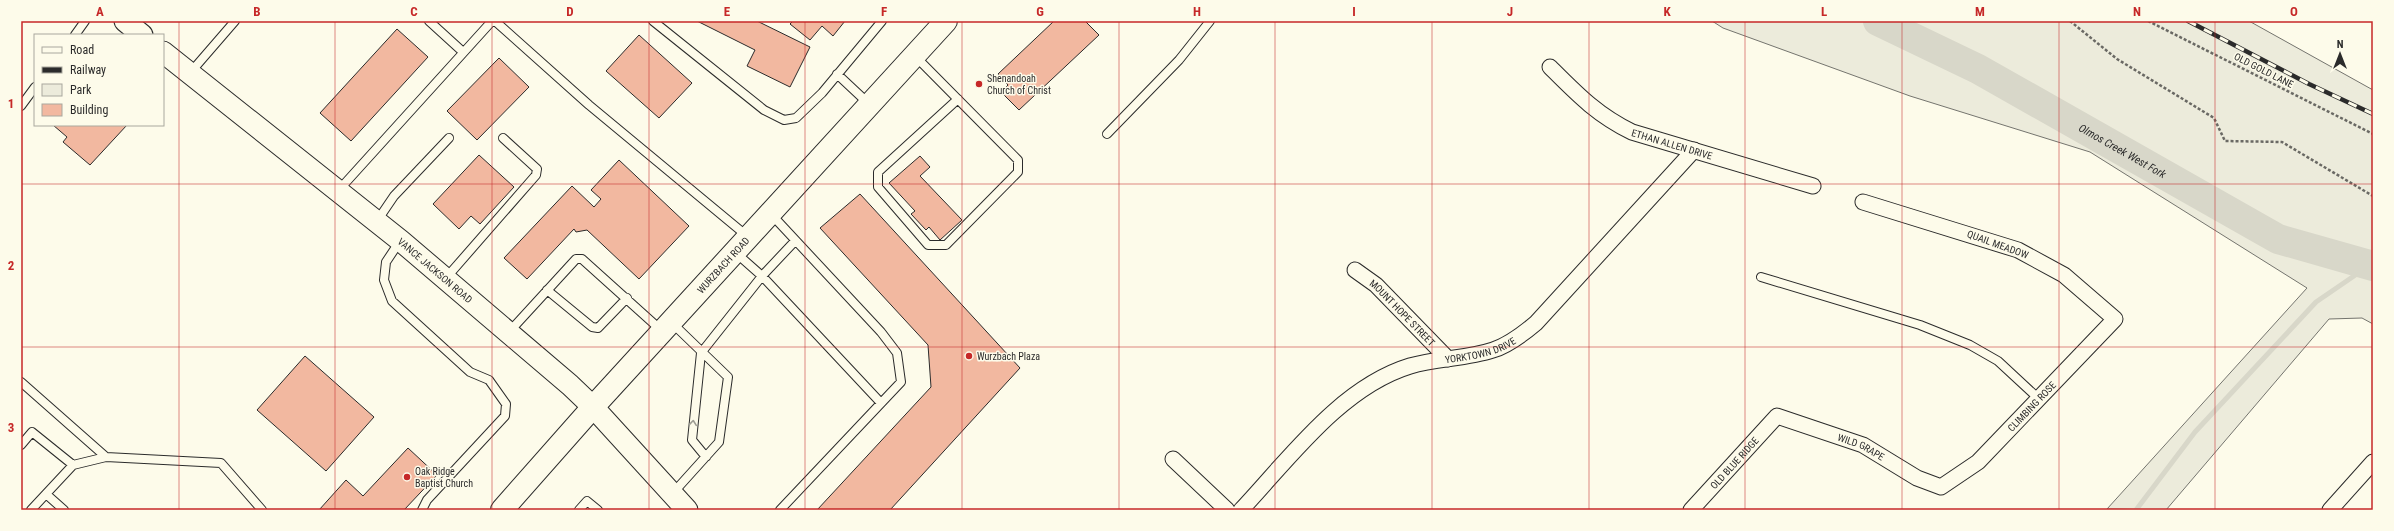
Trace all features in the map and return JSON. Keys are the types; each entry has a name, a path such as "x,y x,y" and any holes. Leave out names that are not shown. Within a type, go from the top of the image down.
{"main road":[{"path":"125,21 141,34"},
{"name":"WURZBACH ROAD","path":"502,510 741,244 946,21"},
{"name":"VANCE JACKSON ROAD","path":"164,53 446,278 509,332 593,407 687,510"}],"street":[{"name":"ETHAN ALLEN DRIVE","path":"1550,67 1586,103 1608,120 1632,132 1813,186"},
{"name":"YORKTOWN DRIVE","path":"1241,510 1321,424 1367,385 1409,366 1493,350 1516,339 1536,323 1694,150"},
{"name":"QUAIL MEADOW","path":"1863,202 2018,250 2064,276 2116,319"},
{"name":"MOUNT HOPE STREET","path":"1355,270 1376,285 1448,359"},
{"name":"CLIMBING ROSE","path":"1941,487 1978,462 2116,319"},
{"name":"WILD GRAPE","path":"1777,416 1863,445 1917,478 1941,487"},
{"name":"OLD BLUE RIDGE","path":"1691,510 1777,416"},
{"path":"1173,458 1227,510"},
{"path":"2330,510 2373,462"}],"lane":[{"path":"76,34 85,21"},
{"path":"190,74 235,21"},
{"path":"428,21 463,52"},
{"path":"338,192 492,21"},
{"path":"495,21 741,244 762,276 881,403"},
{"path":"654,21 764,110 784,120 796,118 837,74 882,21"},
{"path":"1106,134 1179,60 1210,21"},
{"path":"914,55 958,99 1018,160 1018,172 946,245 928,245 878,187 878,172 958,99"},
{"path":"837,74 869,105"},
{"path":"21,106 34,88"},
{"path":"376,222 394,196 449,138"},
{"path":"446,278 536,174 537,169 503,138"},
{"path":"770,213 881,332 897,353 901,382 780,510"},
{"path":"400,241 386,262 384,280 392,301 470,372 489,380 506,404 505,416 427,500 422,510"},
{"path":"706,457 692,440 701,353 762,276 795,241"},
{"path":"509,332 576,259 582,259 626,298 667,326 728,377 719,442 672,494"},
{"path":"1761,277 1920,325 1970,345 1998,361 2039,399"},
{"path":"548,290 592,327 598,328 626,298"},
{"path":"21,382 106,457"},
{"path":"21,445 32,432 73,466"},
{"path":"31,510 73,466 106,457 221,463 262,510"},
{"path":"46,494 64,510"},
{"path":"579,510 587,501 598,510"}],"path":[{"path":"2070,21 2117,59 2214,118 2225,141 2282,142 2373,196"},
{"name":"OLD GOLD LANE","path":"2148,21 2373,134"}],"green space":[{"path":"1712,21 2249,21 2373,90 2373,324 2362,318 2329,319 2166,510 2107,509 2307,288 2090,152 1910,96 1723,28"}],"building":[{"path":"697,21 757,21 810,47 790,87 747,66 755,50"},
{"path":"793,21 845,21 833,36 822,26 810,40 790,24"},
{"path":"1054,21 1085,21 1099,35 1019,110 1001,92 1008,85 998,74"},
{"path":"397,29 428,57 351,141 320,113"},
{"path":"639,35 692,83 659,118 606,71"},
{"path":"499,58 529,87 477,140 447,111"},
{"path":"54,126 126,126 90,165 63,142 67,137"},
{"path":"479,155 514,187 480,224 471,216 459,229 433,204"},
{"path":"920,156 930,167 920,176 962,220 940,240 929,227 926,230 911,214 915,211 889,183"},
{"path":"619,160 689,226 639,279 587,230 576,232 574,229 527,279 504,258 572,186 594,207 601,199 591,190"},
{"name":"Wurzbach Plaza","path":"860,194 1020,368 890,510 817,510 931,387 928,345 820,228"},
{"path":"305,356 374,417 326,471 257,410"},
{"name":"Oak Ridge Baptist Church","path":"408,448 437,475 404,510 319,510 346,480 363,496"}],"waterway":[{"name":"Olmos Creek West Fork","path":"1878,21 1978,69 2278,239 2373,266"},
{"path":"2136,510 2195,432 2316,302 2370,265"}],"railway":[{"path":"2188,21 2309,84 2373,114"}],"place":[{"name":"Shenandoah Church of Christ","path":"979,84"},
{"name":"Wurzbach Plaza","path":"969,356"},
{"name":"Oak Ridge Baptist Church","path":"407,477"}]}
